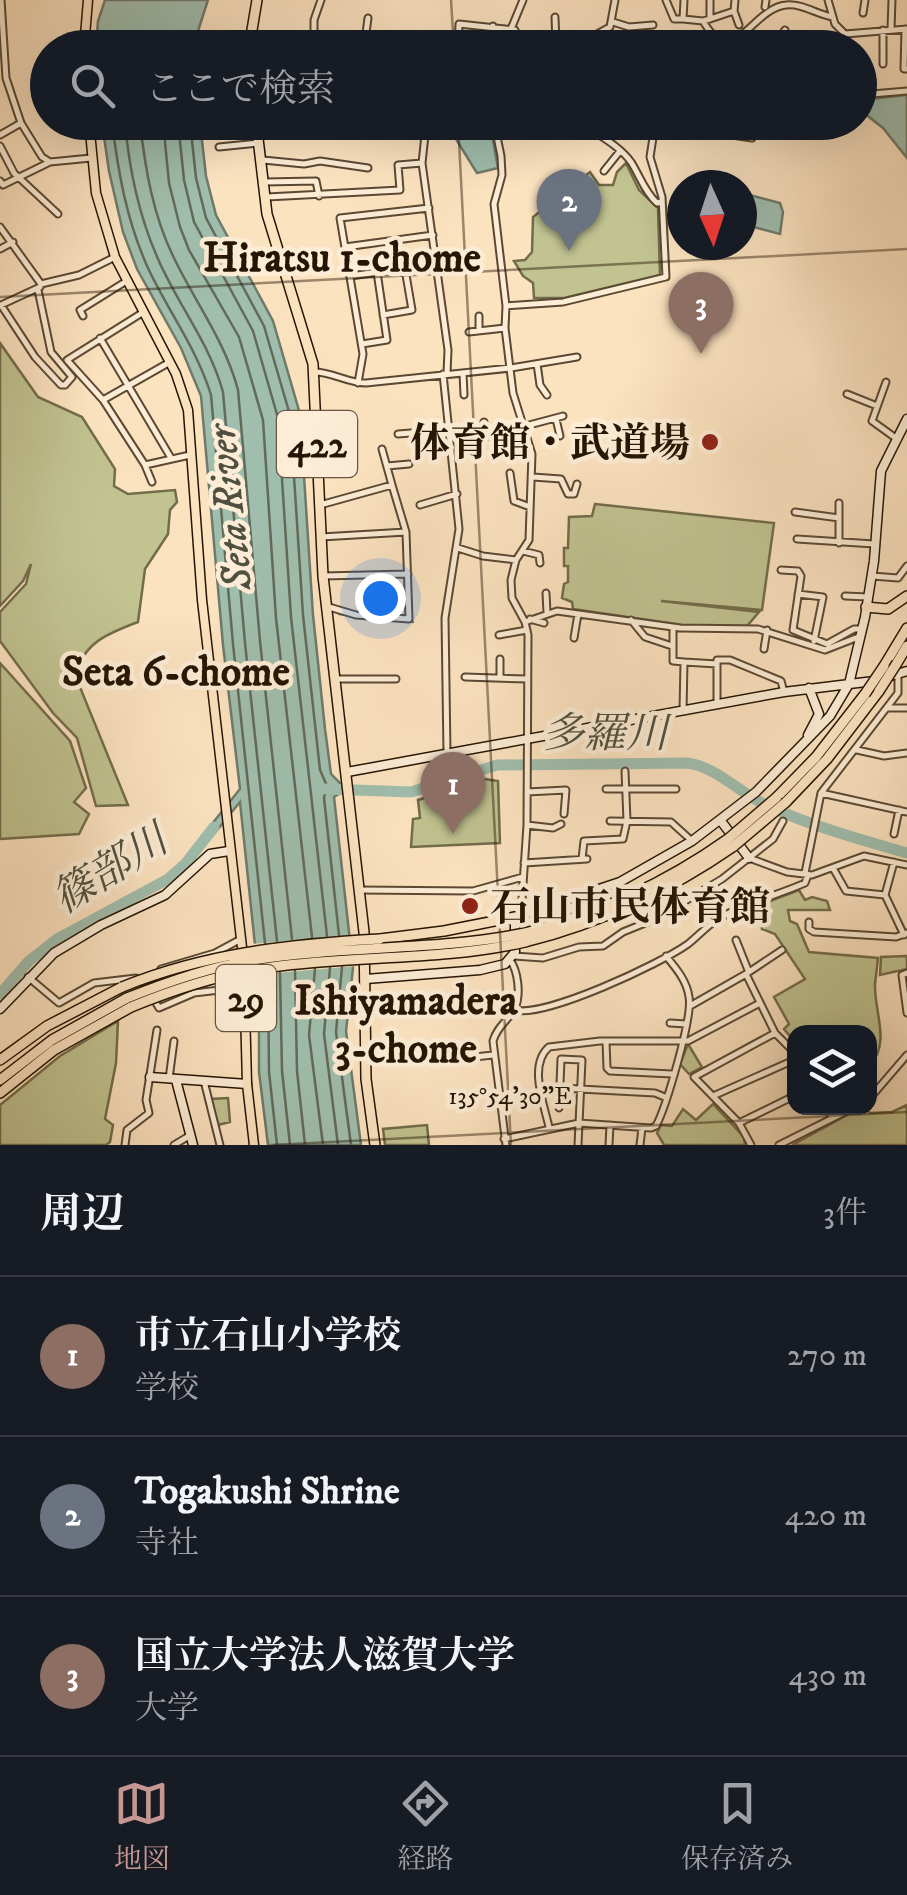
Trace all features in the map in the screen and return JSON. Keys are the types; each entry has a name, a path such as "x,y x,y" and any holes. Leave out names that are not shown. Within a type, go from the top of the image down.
{"highway":[{"path":"252,30 257,0"},
{"name":"422","path":"258,140 271,228 311,349 314,372 323,576 359,890 366,979 365,1057 375,1145"},
{"path":"867,602 888,609 907,596"},
{"path":"782,800 865,694 907,628"},
{"path":"0,1080 52,1040 188,975 259,958 525,938 634,895 731,842 782,800 826,759 878,691 900,669 907,646"},
{"path":"0,1060 48,1026 122,987 179,966 238,952 428,934 518,916"},
{"path":"0,1092 54,1050 129,1002"}],"main road":[{"path":"86,30 88,0"},
{"name":"29","path":"90,140 98,202 114,257 185,398 223,804 242,939 247,1084 254,1145"}],"street":[{"path":"1,0 8,88 30,137"},
{"path":"314,30 320,0"},
{"path":"511,29 523,0"},
{"path":"613,22 615,0"},
{"path":"666,0 674,19 706,20 734,12"},
{"path":"683,19 684,0"},
{"path":"710,0 706,20 711,30"},
{"path":"736,0 734,12 739,26"},
{"path":"828,0 839,30"},
{"path":"863,13 865,0"},
{"path":"891,28 892,0"},
{"path":"748,30 762,13 790,4 832,17"},
{"path":"555,17 555,30"},
{"path":"366,30 368,18"},
{"path":"613,22 628,27 653,26"},
{"path":"601,30 613,22"},
{"path":"460,30 460,24 515,30"},
{"path":"493,25 493,30"},
{"path":"877,31 906,29 907,69"},
{"path":"882,30 883,64"},
{"path":"0,92 8,88"},
{"path":"877,94 907,91"},
{"path":"0,135 21,123"},
{"path":"32,140 50,162"},
{"path":"424,140 422,163 448,350 444,404 457,494 458,548 445,618 447,755"},
{"path":"497,140 502,176 494,204 505,328 513,393 532,454 533,478 529,540 516,560 511,594 528,620 528,740 527,825 512,958 518,983 514,1010 495,1034 493,1055 505,1142 550,1127 579,1123 656,1126 690,1006 685,983 666,956"},
{"path":"605,140 629,159 651,198 662,202"},
{"path":"506,306 563,302 666,277 662,202 650,157 653,140"},
{"path":"220,147 258,143"},
{"path":"0,146 18,177 58,214"},
{"path":"604,171 620,151"},
{"path":"0,181 2,185 50,162 92,158"},
{"path":"260,160 304,164 320,161 368,168"},
{"path":"264,197 369,196 400,190 398,165 422,163"},
{"path":"262,182 316,181 319,196"},
{"path":"358,383 362,344 340,218 429,208"},
{"path":"0,227 40,287 52,352 72,377 61,385 35,357 1,305 40,287 79,275 114,257"},
{"path":"345,247 433,235"},
{"path":"0,249 13,242"},
{"path":"350,276 436,264"},
{"path":"384,315 412,310 405,268"},
{"path":"362,344 387,340 377,272"},
{"path":"84,316 80,310 126,282"},
{"path":"142,313 67,360 103,400 152,482"},
{"path":"478,316 479,331"},
{"path":"469,332 505,328"},
{"path":"100,338 171,458"},
{"path":"314,372 358,383 511,368 577,357"},
{"path":"103,400 170,362"},
{"path":"537,364 540,386 547,395"},
{"path":"463,372 464,395"},
{"path":"886,382 872,421 896,439"},
{"path":"847,394 877,406"},
{"path":"476,438 560,417 560,436"},
{"path":"518,916 620,882 692,841 756,792 830,716 848,684 862,632 876,544 879,479 907,419"},
{"path":"484,422 485,438"},
{"path":"398,434 450,430"},
{"path":"326,606 356,616 409,619 406,532 382,449"},
{"path":"144,465 193,455"},
{"path":"387,466 408,464"},
{"path":"510,473 514,501 530,508"},
{"path":"533,478 562,479 568,494 574,494 577,484"},
{"path":"320,506 392,486"},
{"path":"420,505 457,494"},
{"path":"839,503 840,543"},
{"path":"796,512 839,518"},
{"path":"321,537 406,532"},
{"path":"797,539 876,544"},
{"path":"458,548 516,560"},
{"path":"524,551 539,555 540,563"},
{"path":"872,576 898,578 907,566"},
{"path":"782,570 800,573 791,626 814,641 827,644 854,629 862,632"},
{"path":"323,576 408,574"},
{"path":"546,594 548,613"},
{"path":"798,594 823,596 814,641"},
{"path":"845,596 867,602"},
{"path":"528,620 548,613 578,614 673,627 767,630 825,650 862,632"},
{"path":"574,638 578,614"},
{"path":"528,620 544,623"},
{"path":"632,620 645,637 672,646"},
{"path":"673,627 673,662 717,664"},
{"path":"499,635 528,630"},
{"path":"764,649 767,630"},
{"path":"500,659 500,678"},
{"path":"717,705 717,660 730,660 781,681 784,692"},
{"path":"683,711 684,662"},
{"path":"347,777 784,692 871,682 900,669 898,694 821,793 804,883 718,919 686,946 666,956 549,1007 514,1010"},
{"path":"465,677 527,679"},
{"path":"335,679 396,679"},
{"path":"797,752 819,717 809,688"},
{"path":"888,708 907,708"},
{"path":"857,750 884,756 907,752"},
{"path":"524,862 584,859 582,843 624,839 625,771"},
{"path":"606,789 676,789"},
{"path":"527,792 566,790 564,814"},
{"path":"821,793 903,811 894,834"},
{"path":"610,820 672,822 692,841"},
{"path":"721,820 750,858 787,872 806,874 864,856 907,865"},
{"path":"366,979 454,973 499,966 512,958 543,958 579,947 604,946 623,932 655,920 750,858 774,839 783,821"},
{"path":"527,825 553,828 561,824"},
{"path":"0,1009 28,977 71,942 165,895 210,854 229,851"},
{"path":"809,922 814,932 896,937 906,934 885,895 894,862"},
{"path":"834,868 846,891 885,895"},
{"path":"359,890 473,891 523,877"},
{"path":"28,977 59,1003 94,983 143,976 225,949 242,939"},
{"path":"736,940 760,1003 787,1044"},
{"path":"690,1006 782,950"},
{"path":"907,973 902,975 907,1013"},
{"path":"143,976 159,1008 194,993 245,986"},
{"path":"550,1127 538,1069 543,1052 558,1045 606,1040 688,1041 760,1003"},
{"path":"670,1023 686,1024"},
{"path":"125,1145 127,1130 149,1113 146,1100 157,1030"},
{"path":"751,1145 739,1123 696,1080 696,1074 776,1032"},
{"path":"606,1040 610,1071 672,1074"},
{"path":"174,1042 172,1079 192,1140 174,1145"},
{"path":"365,1057 404,1050 466,1058 493,1055"},
{"path":"877,1090 907,1055"},
{"path":"558,1108 561,1060 582,1060 578,1145"},
{"path":"713,1096 787,1063"},
{"path":"150,1078 247,1084"},
{"path":"204,1081 220,1145"},
{"path":"560,1088 654,1093 666,1098"},
{"path":"739,1123 787,1099"},
{"path":"779,1145 839,1115"},
{"path":"609,1145 610,1125"},
{"path":"640,1145 642,1128"}],"green space":[{"path":"626,163 639,190 658,208 660,275 564,298 534,298 533,283 514,261 525,260 532,252 533,217 590,172 599,185 613,185 617,172"},
{"path":"0,343 38,397 82,417 115,469 114,486 128,494 175,490 177,502 170,510 168,534 145,569 138,622 91,647 75,675 128,805 96,806 77,738 53,713 0,641 0,612 26,584 31,564 23,581 0,606"},
{"path":"595,504 774,523 762,610 661,601 759,612 747,626 682,625 573,609 572,602 562,598 564,584 568,582 564,548 568,548 569,517 592,516"},
{"path":"0,663 70,741 86,788 74,802 89,814 79,834 0,839"},
{"path":"485,779 498,781 500,843 411,847 413,819 420,818 418,800"},
{"path":"799,890 805,900 812,897 827,901 830,910 788,910 790,921 797,924 809,952 878,958 875,995 881,1037 877,1053 877,1025 788,1025 774,997 805,979 775,934 762,929 760,905"},
{"path":"907,956 907,969 880,975 881,957"},
{"path":"118,1021 116,1063 105,1119 113,1125 110,1142 0,1145 0,1105 60,1056"},
{"path":"688,1044 702,1067 689,1074 680,1064"},
{"path":"228,1098 230,1122 218,1125 211,1099"},
{"path":"713,1104 744,1137 745,1145 664,1145 657,1133 661,1125 672,1126 683,1109 696,1120"},
{"path":"907,1105 907,1145 792,1145 847,1115 892,1112"},
{"path":"427,1125 429,1145 385,1145 383,1129"}],"water":[{"path":"105,0 208,0 198,30 97,30"},
{"path":"907,95 907,158 877,123 877,98"},
{"name":"Seta River","path":"104,140 202,140 216,215 273,321 300,414 325,729 331,774 341,784 342,792 334,797 353,968 346,1031 361,1145 268,1145 259,1072 259,983 240,802 209,840 203,835 240,789 201,396 181,348 137,269 123,232"},
{"path":"456,140 493,140 498,168 477,173"},
{"path":"757,197 780,203 780,234 757,228"}],"pier":[{"path":"354,935 357,966 253,975 250,944"}],"waterway":[{"path":"339,614 413,622"},
{"name":"多羅川","path":"326,789 411,792 497,765 688,763 709,770 781,812 907,853"},
{"name":"篠部川","path":"0,994 29,961 57,939 168,879 214,827"}],"place":[{"name":"Togakushi Shrine","path":"569,251"},
{"name":"国立大学法人滋賀大学","path":"701,354"},
{"name":"体育館・武道場","path":"710,442"},
{"name":"市立石山小学校","path":"453,834"},
{"name":"石山市民体育館","path":"470,906"}],"district":[{"name":"Hiratsu 1-chome","path":"342,256"},
{"name":"Seta 6-chome","path":"176,670"},
{"name":"Ishiyamadera 3-chome","path":"406,1023"}]}
